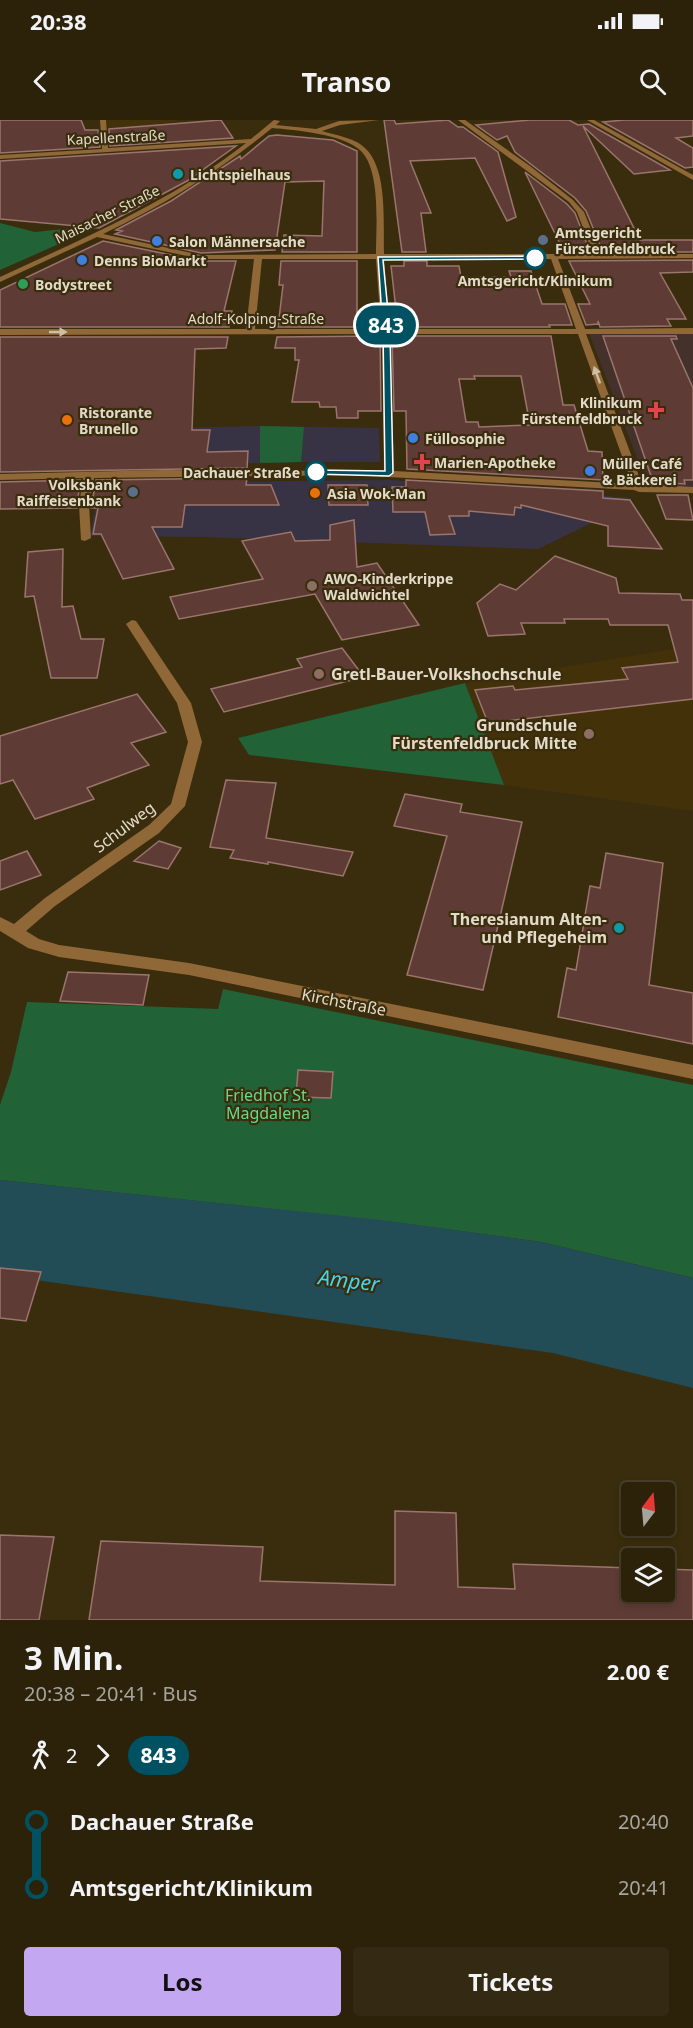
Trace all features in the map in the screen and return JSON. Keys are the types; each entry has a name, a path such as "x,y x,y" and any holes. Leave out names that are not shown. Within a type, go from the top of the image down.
{"street":[{"path":"103,120 105,150"},
{"name":"Maisacher Straße","path":"0,280 98,235 174,196 254,141 279,120"},
{"path":"316,131 339,123 376,120"},
{"path":"461,120 528,167 571,201 580,212 598,257"},
{"path":"590,120 693,178"},
{"path":"272,126 316,131 350,142 363,149 378,182 380,258 386,332 389,473"},
{"name":"Kapellenstraße","path":"0,155 254,141"},
{"path":"681,171 693,170"},
{"path":"98,235 191,256 380,258 693,256"},
{"path":"554,257 639,489"},
{"path":"250,332 258,258"},
{"name":"Adolf-Kolping-Straße","path":"0,332 693,331"},
{"path":"0,477 196,472 389,473 639,489 693,490"},
{"path":"85,538 84,505 90,475"},
{"name":"Schulweg","path":"15,932 50,902 154,829 178,807 195,742 184,702 132,624"},
{"name":"Kirchstraße","path":"0,923 34,944 59,951 189,969 693,1072"}],"shaded area":[{"path":"106,120 176,120 177,122 107,129"},
{"name":"Klinikum Fürstenfeldbruck","path":"589,333 693,333 693,487 648,486"},
{"path":"0,400 131,429 260,426 379,428 380,462 0,470"},
{"path":"389,480 632,498 620,509 538,549 204,537 90,536 100,483"},
{"name":"Grundschule Fürstenfeldbruck Mitte","path":"693,646 693,811 504,785 465,683"}],"green space":[{"path":"0,223 35,232 102,225 0,270"},
{"path":"260,426 304,427 301,462 260,463"},
{"path":"465,683 504,785 249,755 238,738"},
{"name":"Friedhof St. Magdalena","path":"223,989 693,1085 693,1278 541,1242 393,1222 0,1180 0,1105 11,1072 27,1002 218,1009"}],"water":[{"name":"Amper","path":"0,1180 381,1220 541,1242 693,1278 693,1388 553,1353 0,1275"}],"building":[{"path":"0,120 81,120 85,130 98,130 100,147 0,153"},
{"path":"221,120 233,138 110,146 109,129"},
{"path":"384,120 394,120 396,124 448,120 458,127 463,127 498,152 516,217 507,221 475,158 410,161 431,213 421,213 426,252 402,252"},
{"path":"530,120 569,120 578,125 589,124 670,170 634,174 583,126 640,240 693,240 693,252 603,252 586,211 575,198 515,152 507,136 497,140 476,125"},
{"path":"693,120 693,136 676,138 693,148 693,167 685,168 603,122"},
{"path":"269,136 333,140 357,151 357,252 282,252 284,235 322,236 324,181 285,182 275,250 201,253 115,234 122,231 116,230 171,201 240,156 241,159"},
{"path":"236,146 187,181 99,228 0,219 0,161"},
{"path":"525,172 567,204 575,213 590,252 564,252"},
{"path":"103,241 201,261 236,261 224,311 232,311 229,327 0,327 0,290"},
{"path":"693,260 693,272 660,273 686,319 667,319 671,326 600,327 598,321 598,324 586,325 578,304 590,304 569,261"},
{"path":"281,261 357,261 357,327 278,327 283,285 279,285"},
{"path":"404,261 427,261 427,266 459,266 461,277 511,277 509,271 531,271 542,304 565,304 572,325 398,327 391,266 404,266"},
{"path":"380,336 381,411 358,411 358,418 337,418 336,407 320,407 319,402 292,402 299,360 295,360 295,348 275,348 277,337"},
{"path":"392,336 551,336 563,405 574,405 588,451 602,452 603,480 407,469 406,411 394,411","holes":["474,376 521,376 530,425 479,427 478,422 466,422 459,379 475,379"]},
{"name":"Klinikum Fürstenfeldbruck","path":"603,336 676,336 677,339 671,339 693,388 693,480 684,480 685,484 653,482"},
{"path":"0,337 228,337 226,348 195,349 192,430 210,430 207,452 248,451 247,468 0,472"},
{"path":"247,478 246,485 271,485 279,505 185,505 182,527 152,527 174,569 123,579 101,534 93,534 98,508 91,508 96,480"},
{"path":"80,480 77,508 0,509 0,482"},
{"path":"406,480 603,491 603,498 630,500 662,549 608,546 608,526 521,505 521,508 515,507 514,515 469,511 469,516 449,516 455,534 430,535 425,512 393,512 392,487 406,487"},
{"path":"328,485 367,485 368,505 329,505"},
{"path":"657,495 688,495 693,520 666,519"},
{"path":"354,520 357,567 377,563 419,625 342,640 315,594 179,619 170,597 263,579 242,541 291,532 295,541 330,540 330,525"},
{"path":"63,549 62,607 73,606 81,639 104,639 97,678 51,678 34,596 25,597 28,552"},
{"path":"555,556 616,578 619,593 680,594 682,600 693,600 693,699 488,723 475,690 513,686 515,690 628,679 622,668 678,662 668,625 610,625 608,619 564,619 565,623 521,623 525,634 488,636 477,603 500,584 516,590"},
{"path":"342,648 364,677 224,712 211,689 302,667 297,659"},
{"path":"137,694 166,732 131,743 149,765 87,788 94,799 35,819 13,780 0,784 0,736"},
{"path":"226,780 276,783 266,838 353,852 343,876 268,862 268,864 230,858 234,850 210,847"},
{"path":"405,794 462,804 460,812 522,822 483,990 407,975 447,836 394,826"},
{"path":"159,841 181,848 168,869 134,861"},
{"path":"27,851 41,875 0,890 0,861"},
{"name":"Theresianum Alten- und Pflegeheim","path":"606,853 663,863 649,985 693,993 693,1044 558,1017 567,968 576,970 590,886 600,888"},
{"path":"68,972 149,975 143,1005 60,1001"},
{"path":"298,1070 333,1072 331,1098 296,1097"},
{"path":"0,1268 41,1272 26,1321 0,1318"},
{"path":"395,1511 456,1513 458,1587 515,1589 513,1564 621,1568 621,1602 675,1602 675,1569 693,1570 693,1620 89,1620 101,1541 263,1547 260,1581 395,1585"},
{"path":"0,1535 54,1537 39,1620 0,1620"}],"bus line":[{"name":"843","path":"316,472 389,473 386,332 380,258 535,258"}],"place":[{"name":"Lichtspielhaus","path":"178,174"},
{"name":"Amtsgericht Fürstenfeldbruck","path":"543,240"},
{"name":"Salon Männersache","path":"157,241"},
{"name":"Amtsgericht/Klinikum","path":"535,258"},
{"name":"Denns BioMarkt","path":"82,260"},
{"name":"Bodystreet","path":"23,284"},
{"name":"Klinikum Fürstenfeldbruck","path":"656,410"},
{"name":"Ristorante Brunello","path":"67,420"},
{"name":"Füllosophie","path":"413,438"},
{"name":"Marien-Apotheke","path":"422,462"},
{"name":"Müller Café & Bäckerei","path":"590,471"},
{"name":"Dachauer Straße","path":"316,472"},
{"name":"Volksbank Raiffeisenbank","path":"133,492"},
{"name":"Asia Wok-Man","path":"315,493"},
{"name":"AWO-Kinderkrippe Waldwichtel","path":"312,586"},
{"name":"Gretl-Bauer-Volkshochschule","path":"319,674"},
{"name":"Grundschule Fürstenfeldbruck Mitte","path":"589,734"},
{"name":"Theresianum Alten- und Pflegeheim","path":"619,928"}]}
